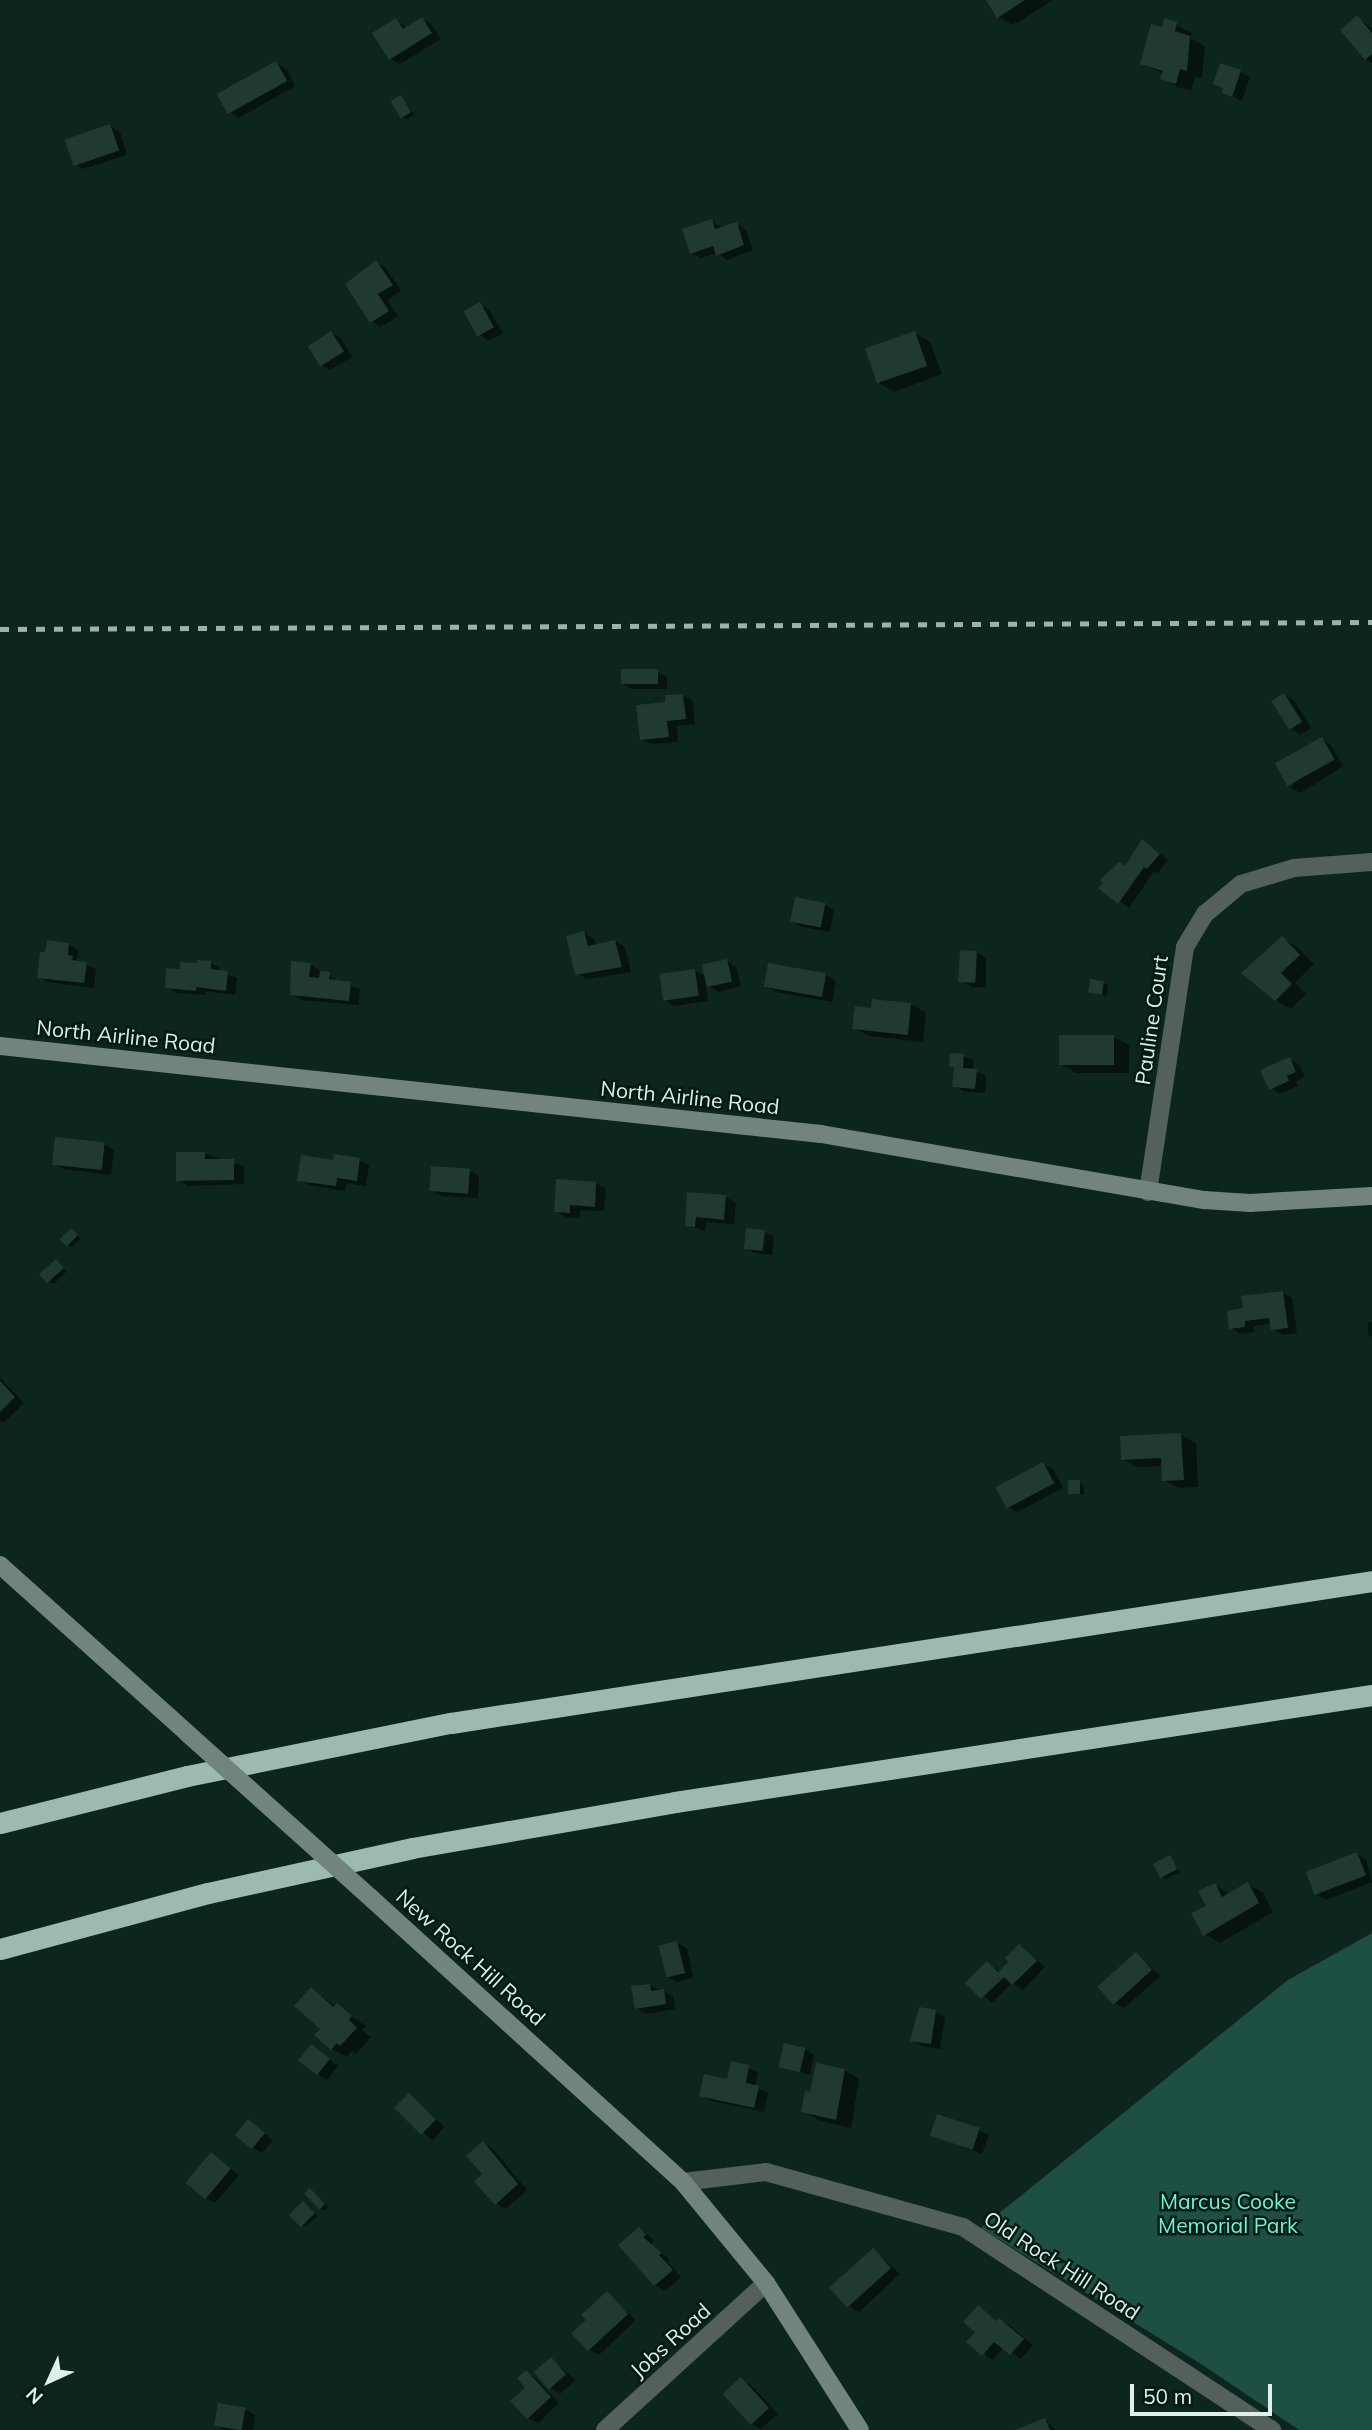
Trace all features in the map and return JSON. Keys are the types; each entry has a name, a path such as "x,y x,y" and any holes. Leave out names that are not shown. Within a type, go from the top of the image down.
{"highway":[{"path":"0,1823 187,1776 450,1723 1372,1581"},
{"path":"0,1949 208,1893 412,1847 662,1804 1372,1695"}],"main road":[{"name":"North Airline Road","path":"0,1046 821,1134 1148,1192 1250,1203 1372,1196"},
{"name":"New Rock Hill Road","path":"0,1565 683,2182 766,2283 860,2430"}],"street":[{"name":"Pauline Court","path":"1148,1192 1185,947 1205,914 1241,884 1294,868 1372,862"},
{"name":"Old Rock Hill Road","path":"683,2182 766,2172 963,2227 1272,2430"},
{"name":"Jobs Road","path":"606,2430 766,2283"}],"green space":[{"name":"Marcus Cooke Memorial Park","path":"1372,1933 1372,2430 1299,2430 1201,2364 981,2228 1288,1980"}],"building":[{"path":"986,0 1025,0 997,18"},
{"path":"1357,15 1372,33 1372,54 1365,60 1340,30"},
{"path":"422,17 432,33 389,60 372,33 396,18 403,29"},
{"path":"1164,18 1177,22 1175,31 1190,36 1187,71 1180,69 1176,84 1160,79 1163,71 1140,64 1151,24 1162,27"},
{"path":"276,61 287,81 228,114 217,94"},
{"path":"1220,63 1241,70 1232,97 1222,93 1223,88 1213,84"},
{"path":"401,95 411,112 401,118 391,101"},
{"path":"110,124 119,150 74,166 65,140"},
{"path":"712,219 715,229 737,222 744,245 716,256 713,246 690,254 682,229"},
{"path":"376,260 393,285 378,294 389,311 370,323 345,284"},
{"path":"480,302 494,327 477,337 463,311"},
{"path":"331,331 344,351 321,366 308,346"},
{"path":"915,331 927,366 877,383 865,348"},
{"path":"621,669 658,669 658,684 621,684"},
{"path":"1284,693 1302,722 1289,730 1271,701"},
{"path":"683,694 686,719 667,721 669,737 640,740 636,705 665,702 665,695"},
{"path":"1322,737 1335,760 1287,786 1275,763"},
{"path":"1142,839 1160,854 1147,869 1144,867 1118,904 1098,888 1103,883 1100,880 1119,862 1125,866"},
{"path":"795,897 825,903 821,927 790,922"},
{"path":"584,931 588,946 615,940 622,967 575,975 566,936"},
{"path":"1282,936 1300,955 1281,973 1292,984 1275,1001 1241,973"},
{"path":"47,940 69,943 68,955 73,956 72,960 87,962 84,983 37,978 40,952 45,952"},
{"path":"960,950 977,951 975,983 958,982"},
{"path":"727,959 732,981 707,987 702,965"},
{"path":"197,960 211,961 211,969 228,971 226,991 196,987 196,991 165,988 166,968 180,969 180,962 196,963"},
{"path":"291,961 311,963 309,977 319,978 320,971 330,972 329,979 351,982 349,1001 290,995"},
{"path":"768,963 826,973 822,997 764,987"},
{"path":"695,969 699,996 663,1001 659,974"},
{"path":"1090,979 1104,981 1102,995 1088,993"},
{"path":"872,999 911,1003 908,1035 852,1029 855,1006 871,1008"},
{"path":"1059,1035 1114,1035 1114,1065 1059,1065"},
{"path":"950,1053 964,1054 963,1068 977,1069 975,1089 952,1087 954,1067 949,1067"},
{"path":"1290,1057 1296,1072 1287,1076 1289,1081 1269,1090 1260,1070"},
{"path":"55,1137 105,1142 102,1170 52,1165"},
{"path":"176,1152 205,1152 205,1159 234,1159 234,1180 176,1181"},
{"path":"334,1154 360,1158 357,1181 337,1178 336,1186 297,1181 301,1155 333,1160"},
{"path":"431,1166 470,1169 468,1194 429,1191"},
{"path":"556,1179 596,1182 595,1207 570,1205 570,1213 554,1212"},
{"path":"687,1192 726,1195 724,1220 696,1217 695,1227 685,1226"},
{"path":"71,1228 78,1235 67,1246 60,1239"},
{"path":"746,1228 765,1230 763,1251 744,1249"},
{"path":"56,1259 64,1268 47,1283 39,1274"},
{"path":"1283,1291 1288,1328 1271,1330 1269,1318 1245,1321 1245,1327 1229,1329 1227,1311 1243,1308 1241,1296"},
{"path":"0,1381 15,1397 0,1412"},
{"path":"1181,1433 1184,1480 1162,1481 1161,1458 1121,1460 1120,1436"},
{"path":"1043,1462 1054,1483 1007,1509 995,1487"},
{"path":"1068,1480 1080,1480 1080,1494 1068,1494"},
{"path":"1357,1852 1366,1875 1315,1895 1306,1872"},
{"path":"1170,1855 1177,1869 1160,1878 1153,1864"},
{"path":"1248,1882 1259,1903 1203,1936 1191,1913 1206,1906 1198,1891 1215,1883 1222,1897"},
{"path":"677,1941 685,1973 667,1978 659,1946"},
{"path":"1019,1944 1037,1961 1012,1985 1004,1977 981,1999 965,1983 987,1961 998,1972 1008,1962 1005,1958"},
{"path":"1136,1952 1152,1970 1113,2005 1097,1987"},
{"path":"650,1984 651,1991 664,1989 666,2004 635,2009 631,1986"},
{"path":"311,1987 333,2007 337,2003 352,2016 349,2020 357,2028 340,2046 337,2043 331,2050 314,2035 320,2029 294,2006"},
{"path":"919,2007 936,2010 931,2044 910,2041"},
{"path":"784,2043 805,2048 800,2072 778,2067"},
{"path":"311,2044 330,2059 317,2075 298,2061"},
{"path":"731,2061 749,2065 746,2083 759,2086 754,2108 699,2096 704,2074 727,2079"},
{"path":"816,2063 845,2069 836,2120 801,2112 805,2091 810,2092"},
{"path":"409,2093 436,2120 421,2135 394,2108"},
{"path":"937,2114 980,2128 973,2150 930,2136"},
{"path":"248,2119 265,2133 252,2149 235,2135"},
{"path":"483,2141 518,2184 495,2205 474,2182 482,2174 466,2156"},
{"path":"211,2152 231,2169 205,2199 185,2183"},
{"path":"310,2188 325,2204 319,2210 304,2193"},
{"path":"303,2201 315,2213 301,2227 289,2215"},
{"path":"639,2227 646,2235 643,2237 662,2253 659,2255 673,2270 654,2286 618,2245"},
{"path":"873,2248 891,2268 847,2308 829,2287"},
{"path":"607,2291 628,2314 588,2351 571,2333 586,2320 581,2315"},
{"path":"978,2305 996,2321 999,2318 1024,2339 1010,2355 994,2342 982,2356 966,2342 975,2332 963,2322"},
{"path":"551,2357 566,2374 549,2389 534,2372"},
{"path":"526,2370 551,2397 527,2419 510,2401 525,2388 517,2378"},
{"path":"741,2377 769,2408 751,2425 722,2394"},
{"path":"218,2403 246,2408 242,2430 214,2426"},
{"path":"1045,2418 1050,2430 1015,2430"}],"railway":[{"path":"0,629 1372,622"}]}
